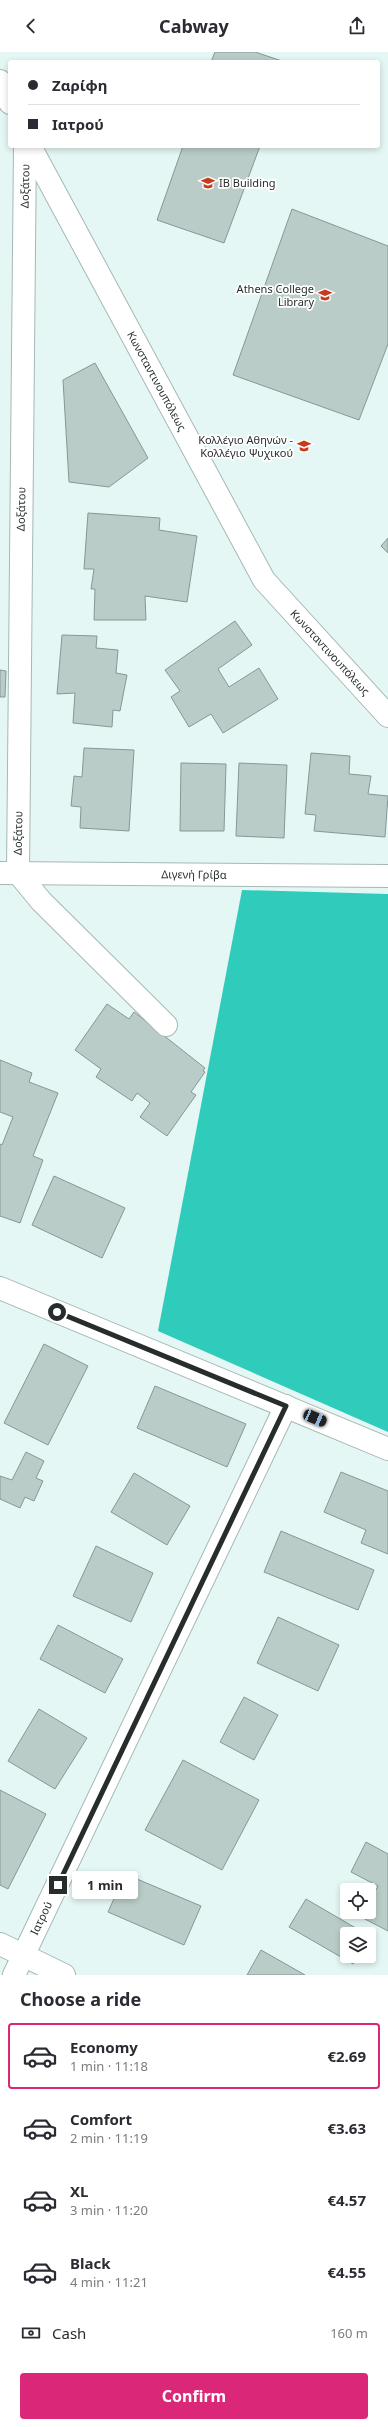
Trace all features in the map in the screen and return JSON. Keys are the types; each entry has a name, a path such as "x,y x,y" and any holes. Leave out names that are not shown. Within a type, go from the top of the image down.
{"street":[{"path":"0,81 8,99"},
{"name":"Δοξάτου","path":"9,873 25,148"},
{"name":"Κωνσταντινουπόλεως","path":"31,148 264,580 388,716"},
{"path":"9,873 41,901 166,1025"},
{"name":"Διγενή Γρίβα","path":"9,873 388,876"},
{"path":"0,1288 388,1449"},
{"name":"Ιατρού","path":"14,1975 286,1406"},
{"path":"0,1944 64,1975"}],"green space":[{"path":"242,890 388,894 388,1432 158,1331"}],"building":[{"path":"215,52 255,52 279,60 212,60"},
{"name":"IB Building","path":"182,148 259,148 224,243 157,220"},
{"name":"Athens College Library","path":"292,209 388,246 388,344 359,420 233,375"},
{"path":"95,363 148,458 109,487 69,482 63,380"},
{"path":"88,513 160,518 159,530 197,536 187,602 145,596 146,620 94,620 95,589 91,589 94,569 84,569"},
{"path":"388,538 388,553 381,546"},
{"path":"235,621 252,645 218,669 229,687 259,668 278,699 223,733 211,714 189,727 171,697 180,691 165,670"},
{"path":"62,635 97,636 96,648 118,650 116,673 127,675 120,711 113,710 112,727 73,723 75,693 57,694"},
{"path":"0,670 6,671 5,697 0,697"},
{"path":"84,748 134,750 129,831 80,828 81,807 71,806 74,776 82,777"},
{"path":"311,753 350,756 349,774 371,776 368,794 388,796 385,837 314,831 316,815 305,814"},
{"path":"181,763 226,764 224,831 180,831"},
{"path":"239,763 287,765 284,838 236,836"},
{"path":"107,1004 129,1019 134,1012 205,1068 203,1071 205,1072 191,1092 196,1095 167,1136 140,1117 150,1103 137,1093 132,1101 96,1077 101,1069 75,1050"},
{"path":"0,1060 32,1073 29,1082 58,1093 33,1156 43,1160 20,1223 0,1216 0,1144 2,1145 13,1117 0,1112"},
{"path":"54,1176 125,1208 102,1258 32,1225"},
{"path":"44,1344 88,1366 48,1445 4,1423"},
{"path":"155,1386 246,1424 227,1467 137,1428"},
{"path":"26,1452 44,1461 36,1478 43,1481 34,1501 25,1497 20,1508 0,1499 0,1476 12,1480"},
{"path":"341,1472 388,1491 388,1554 361,1543 366,1530 324,1512"},
{"path":"134,1473 190,1506 167,1545 111,1512"},
{"path":"281,1531 374,1570 358,1610 264,1572"},
{"path":"96,1546 153,1573 131,1622 73,1596"},
{"path":"278,1617 339,1645 318,1691 257,1663"},
{"path":"58,1625 123,1659 105,1693 40,1659"},
{"path":"244,1697 278,1715 254,1760 220,1742"},
{"path":"39,1709 87,1738 55,1789 8,1761"},
{"path":"183,1760 259,1800 222,1870 145,1830"},
{"path":"0,1790 46,1814 8,1889 0,1885"},
{"path":"366,1842 388,1854 388,1931 365,1919 376,1919 376,1890 378,1886 376,1883 372,1883 351,1872"},
{"path":"125,1874 201,1906 184,1945 108,1912"},
{"path":"306,1899 354,1927 340,1927 340,1956 289,1927"},
{"path":"261,1950 305,1975 247,1975"}],"place":[{"name":"IB Building","path":"208,183"},
{"name":"Athens College Library","path":"325,295"},
{"name":"Κολλέγιο Αθηνών - Κολλέγιο Ψυχικού","path":"304,446"}],"route":[{"path":"57,1312 286,1406 58,1885"}]}
